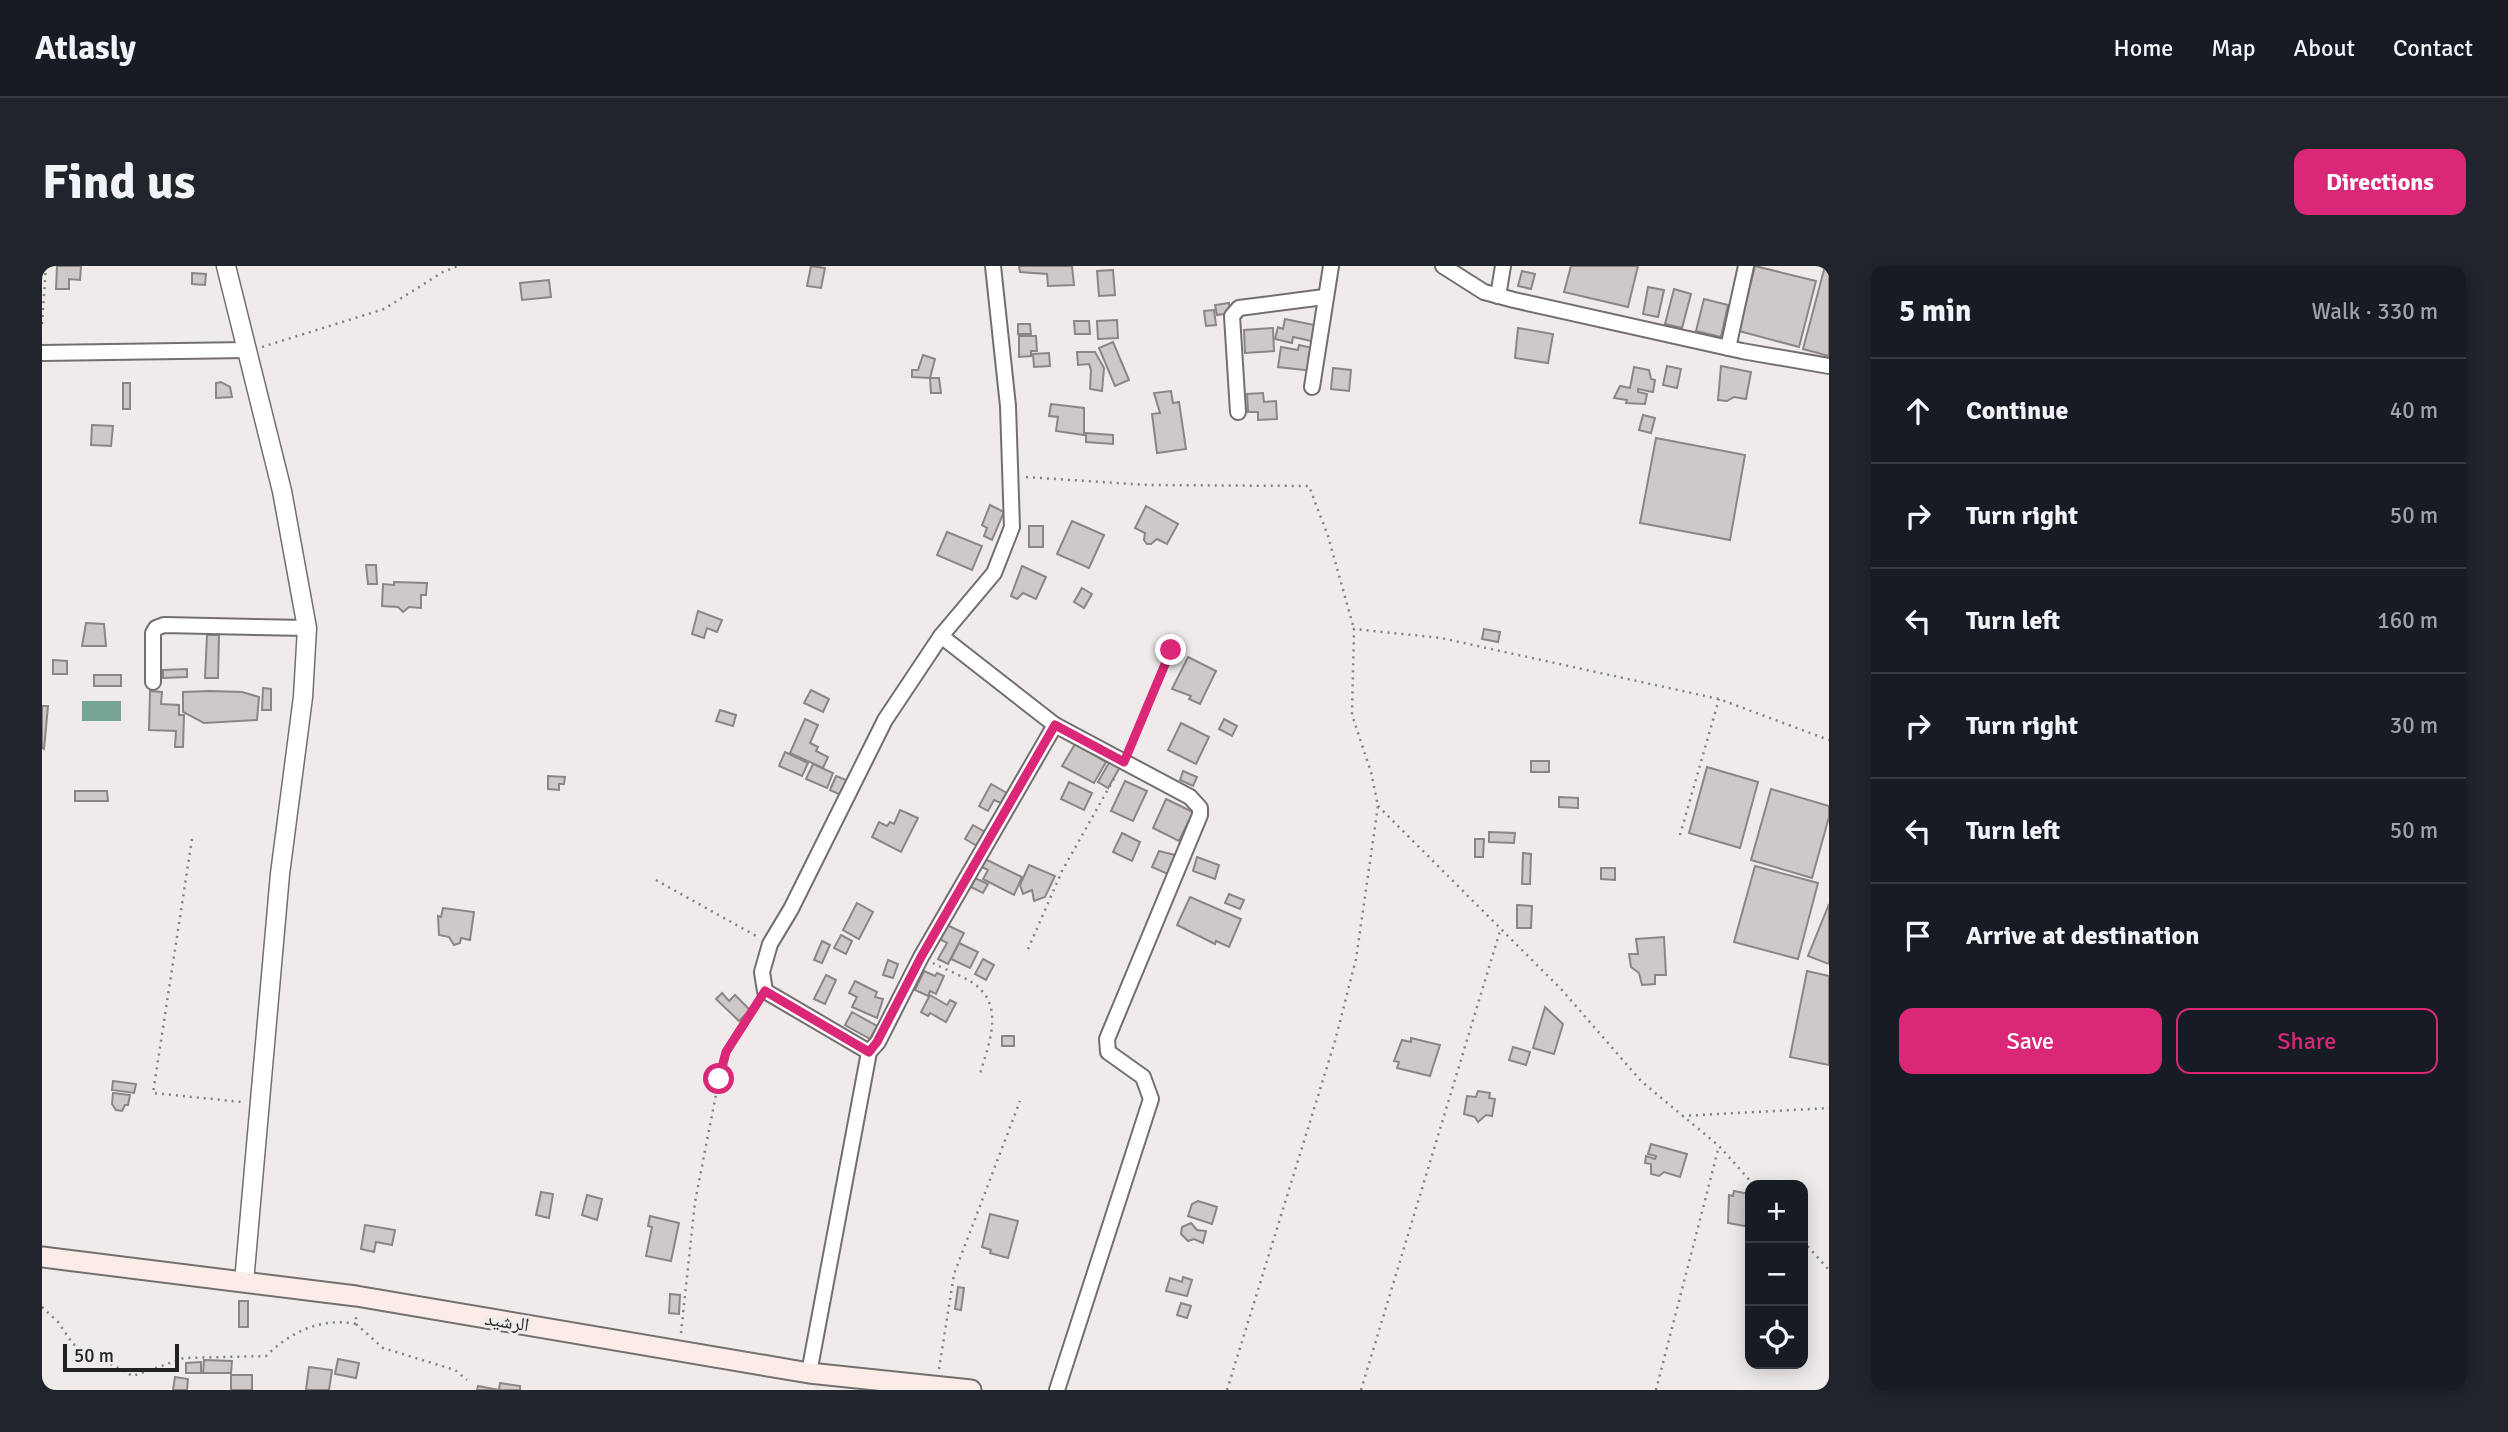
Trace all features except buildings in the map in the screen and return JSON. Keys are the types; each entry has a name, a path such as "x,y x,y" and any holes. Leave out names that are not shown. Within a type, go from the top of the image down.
{"main road":[{"name":"الرشيد","path":"42,1257 356,1296 809,1373 971,1390"}],"street":[{"path":"226,266 282,491 307,628 303,697 280,874 244,1282"},
{"path":"869,1052 765,991 762,972 770,944 791,909 885,720 941,636 994,573 1012,527 1008,476 1008,406 993,266"},
{"path":"1312,387 1324,297 1331,266"},
{"path":"1443,266 1484,292 1499,296 1728,348 1829,366"},
{"path":"1499,296 1503,266"},
{"path":"1728,348 1746,266"},
{"path":"1238,412 1232,316 1240,308 1324,297"},
{"path":"42,353 248,350"},
{"path":"153,682 153,634 156,628 164,625 307,628"},
{"path":"941,636 1055,725 1190,797 1200,808 1200,815 1107,1039 1108,1052 1143,1077 1151,1099 1057,1390"},
{"path":"809,1373 869,1052 1055,725"}],"path":[{"path":"42,324 46,266"},
{"path":"248,350 384,309 443,272 458,266"},
{"path":"1008,476 1147,485 1309,486 1328,536 1354,629 1352,715 1371,772 1378,806 1356,959 1227,1390"},
{"path":"1354,629 1441,638 1719,699 1829,740"},
{"path":"1028,949 1062,871 1124,762 1171,650"},
{"path":"1680,835 1719,699"},
{"path":"1378,806 1562,990 1642,1080 1720,1146 1750,1180"},
{"path":"191,839 153,1093 261,1103"},
{"path":"656,880 770,944"},
{"path":"1361,1390 1500,929"},
{"path":"921,957 981,989 989,1005 992,1023 980,1074"},
{"path":"680,1350 695,1202 719,1079 726,1052 765,991"},
{"path":"937,1386 954,1274 1020,1101"},
{"path":"1682,1116 1829,1108"},
{"path":"1656,1390 1720,1146"},
{"path":"1805,1243 1829,1270"},
{"path":"356,1296 356,1324"},
{"path":"42,1307 58,1322 73,1344 133,1376 184,1359 266,1356 279,1342 312,1326 339,1321 356,1324 383,1348 455,1370 467,1380"}],"shaded area":[{"path":"82,701 121,701 121,721 82,721"}],"route":[{"path":"719,1079 726,1052 765,991 869,1052 1055,725 1124,762 1171,650"}]}
